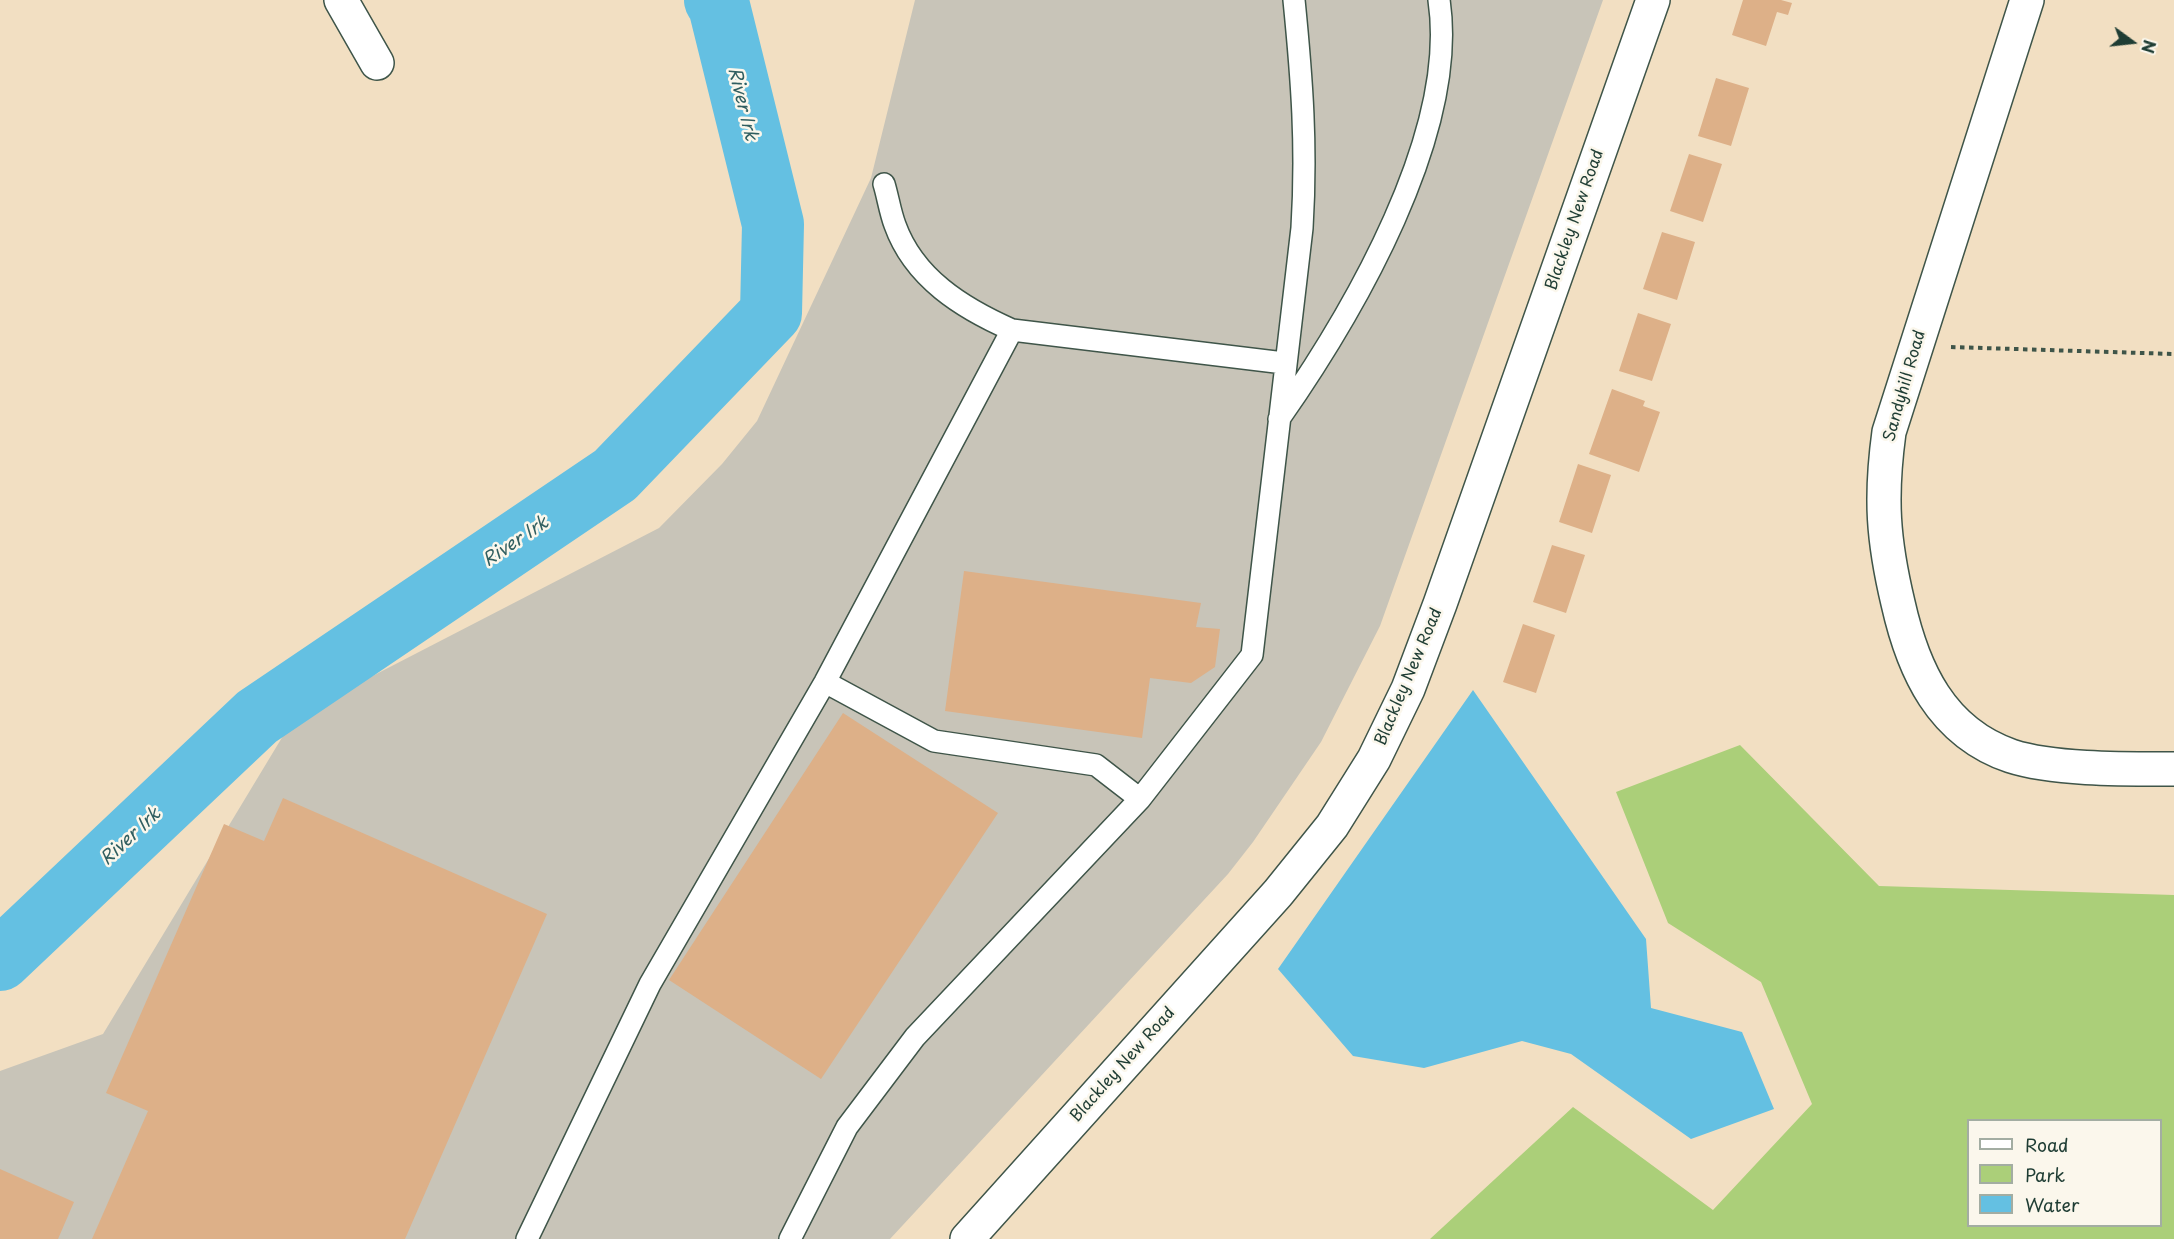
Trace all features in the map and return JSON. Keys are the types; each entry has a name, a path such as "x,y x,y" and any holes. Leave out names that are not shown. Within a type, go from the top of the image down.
{"street":[{"path":"341,0 377,63"},
{"name":"Blackley New Road","path":"967,1239 1278,892 1332,826 1374,759 1407,689 1436,615 1653,0"},
{"name":"Sandyhill Road","path":"2027,0 1889,432 1883,476 1884,538 1906,642 1932,698 1956,724 1981,741 2011,756 2075,765 2174,769"}],"lane":[{"path":"790,1239 847,1127 915,1037 1140,799 1252,655 1284,363 1302,228 1306,159 1304,98 1294,0"},
{"path":"1278,420 1307,380 1374,261 1415,171 1441,71 1442,24 1439,0"},
{"path":"884,184 895,225 914,263 944,292 977,315 1012,330 1284,363"},
{"path":"527,1239 650,984 825,682 1012,330"},
{"path":"825,682 934,741 1096,765 1140,799"}],"path":[{"path":"1918,340 1943,347 2174,354"}],"shaded area":[{"path":"915,0 1603,0 1380,626 1321,742 1253,842 1228,874 890,1239 0,1239 0,1071 103,1034 295,716 659,528 722,464 757,421 871,178"}],"green space":[{"path":"1740,745 1879,886 2174,895 2174,1239 1430,1239 1573,1107 1713,1210 1812,1104 1761,982 1668,923 1616,792"}],"water":[{"path":"1473,690 1646,939 1651,1008 1742,1032 1774,1109 1691,1139 1571,1054 1522,1041 1424,1068 1353,1056 1278,969"}],"building":[{"path":"1743,0 1781,0 1792,3 1788,15 1777,12 1766,46 1732,35"},
{"path":"1716,78 1749,88 1731,146 1698,136"},
{"path":"1689,154 1722,164 1703,222 1670,211"},
{"path":"1662,232 1695,242 1677,300 1643,289"},
{"path":"1638,313 1671,324 1652,381 1619,371"},
{"path":"1612,389 1645,401 1643,406 1660,412 1639,472 1589,454"},
{"path":"1578,464 1611,475 1592,533 1559,522"},
{"path":"1552,545 1585,555 1566,613 1533,602"},
{"path":"964,571 1201,603 1196,627 1220,629 1215,667 1191,683 1150,678 1142,738 945,711"},
{"path":"1523,624 1555,635 1536,693 1503,682"},
{"path":"843,713 998,813 821,1079 669,980"},
{"path":"283,798 547,914 405,1239 92,1239 148,1111 106,1093 224,824 264,841"},
{"path":"0,1169 74,1202 58,1239 0,1239"}],"waterway":[{"name":"River Irk","path":"0,960 257,717 615,475 771,313 773,224 719,6 715,0"}]}
